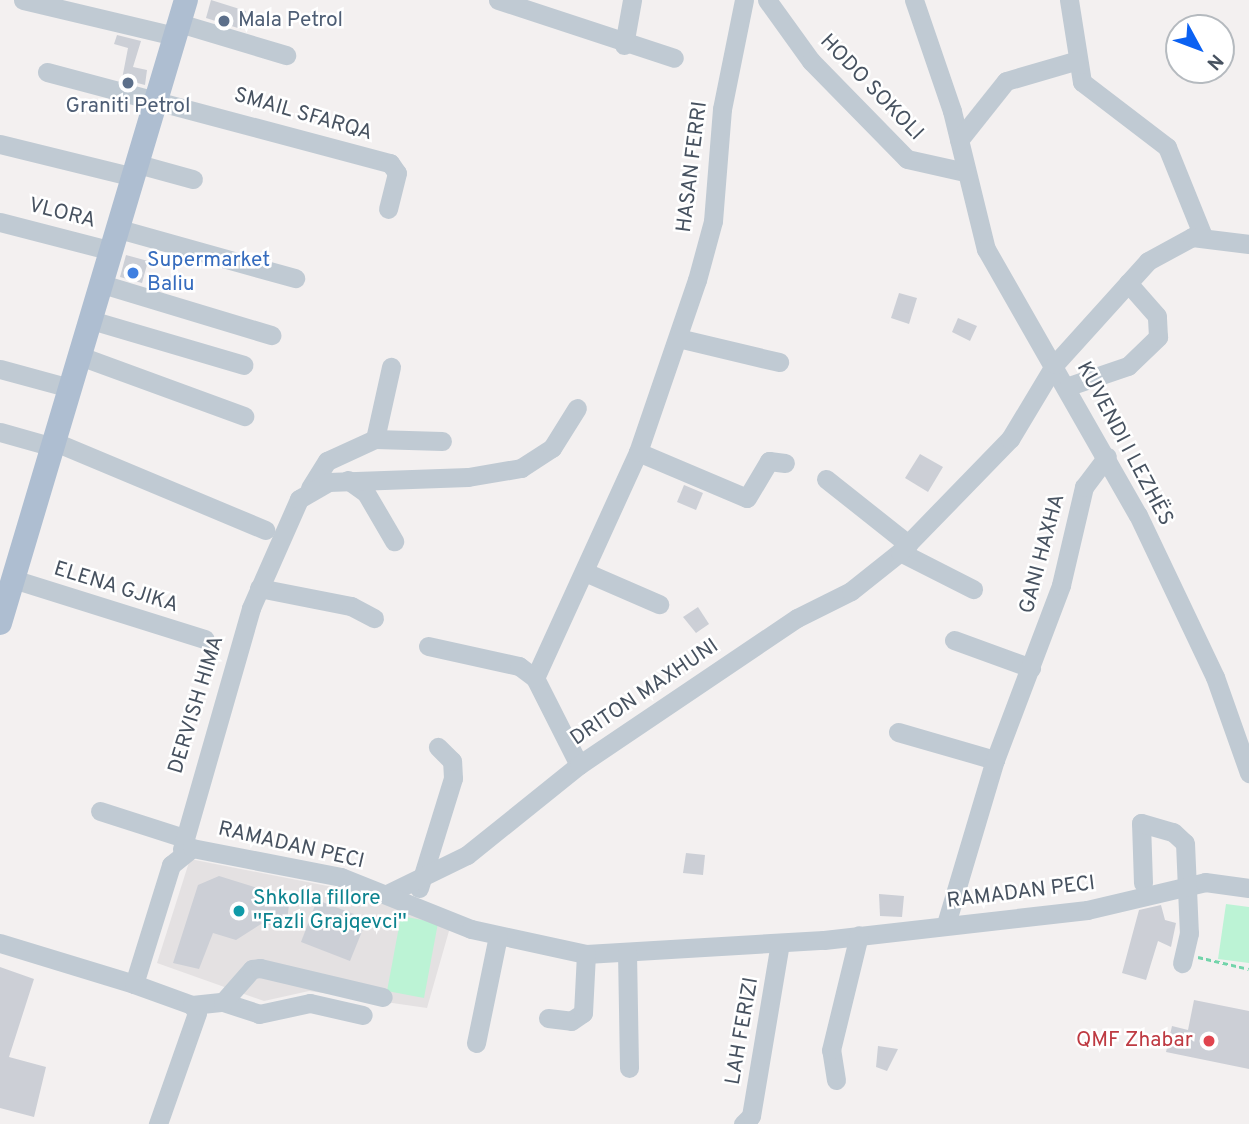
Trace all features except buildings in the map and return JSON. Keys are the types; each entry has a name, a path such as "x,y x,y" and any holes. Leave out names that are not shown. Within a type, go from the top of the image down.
{"main road":[{"path":"0,623 9,572 54,445 180,20"}],"street":[{"path":"23,0 180,20 286,55"},
{"path":"498,0 624,45 674,58"},
{"path":"624,45 632,0"},
{"name":"HASAN FERRI","path":"535,678 638,452 678,338 713,220 722,109 744,0"},
{"name":"HODO SOKOLI","path":"767,0 811,61 907,159 965,172"},
{"name":"KUVENDI I LEZHËS","path":"914,0 959,141 986,249 1069,386 1107,457 1215,677 1249,773"},
{"path":"1069,0 1075,61 1090,92 1167,147 1203,236 1249,244"},
{"path":"959,141 1006,81 1075,61"},
{"path":"47,72 157,97"},
{"name":"SMAIL SFARQA","path":"157,97 394,165 388,209"},
{"path":"0,144 136,171 192,179"},
{"name":"VLORA","path":"0,222 116,240 295,278"},
{"name":"DRITON MAXHUNI","path":"387,894 421,881 476,848 579,765 797,618 852,591 904,548 1010,439 1055,364 1128,283 1168,248 1203,236"},
{"path":"1069,386 1128,366 1158,337 1157,316 1128,283"},
{"path":"102,284 271,335"},
{"path":"91,320 244,365"},
{"path":"678,338 779,362"},
{"path":"80,356 244,416"},
{"path":"375,439 391,367"},
{"path":"0,369 70,388"},
{"path":"310,488 348,480 468,477 521,468 552,448 577,408"},
{"path":"0,432 54,445 169,486 265,530"},
{"name":"DERVISH HIMA","path":"182,843 259,588 290,513 327,461 375,439 442,441"},
{"path":"638,452 747,498 769,461 785,463"},
{"name":"GANI HAXHA","path":"946,924 996,760 1061,585 1084,487 1107,457"},
{"path":"348,480 366,493 394,541"},
{"path":"826,480 904,548 973,589"},
{"path":"169,486 177,483 254,512"},
{"name":"ELENA GJIKA","path":"9,572 205,639"},
{"path":"585,572 660,604"},
{"path":"259,588 351,606 374,618"},
{"path":"954,640 1031,668"},
{"path":"428,646 519,666 535,678 579,765"},
{"path":"898,732 996,760"},
{"path":"415,906 453,778 452,761 438,747"},
{"path":"100,811 182,843 171,865 134,984"},
{"path":"1143,883 1140,823 1182,839 1186,885 1183,958"},
{"name":"RAMADAN PECI","path":"182,843 282,863 387,894 498,936 586,954 780,943 1087,911 1186,885 1249,888"},
{"path":"836,1080 831,1050 859,935"},
{"path":"476,1043 498,936"},
{"path":"0,943 134,984 192,1005 223,1002 259,1014 310,1003 363,1015"},
{"name":"LAH FERIZI","path":"743,1124 751,1116 780,943"},
{"path":"627,952 629,1068"},
{"path":"548,1018 571,1021 583,1013 586,954"},
{"path":"223,1002 245,975 260,968 383,996"},
{"path":"158,1124 195,1023 192,1005"}],"path":[{"path":"1183,958 1249,969"}],"shaded area":[{"path":"190,859 363,893 451,924 427,1008 309,991 264,1001 157,963"}],"green space":[{"path":"1226,904 1249,907 1249,963 1218,959"},
{"path":"401,916 438,923 424,998 387,991"}],"place":[{"name":"Mala Petrol","path":"224,21"},
{"name":"Graniti Petrol","path":"128,83"},
{"name":"Supermarket Baliu","path":"133,273"},
{"name":"Shkolla fillore ''Fazli Grajqevci''","path":"239,911"},
{"name":"QMF Zhabar","path":"1209,1041"}]}
